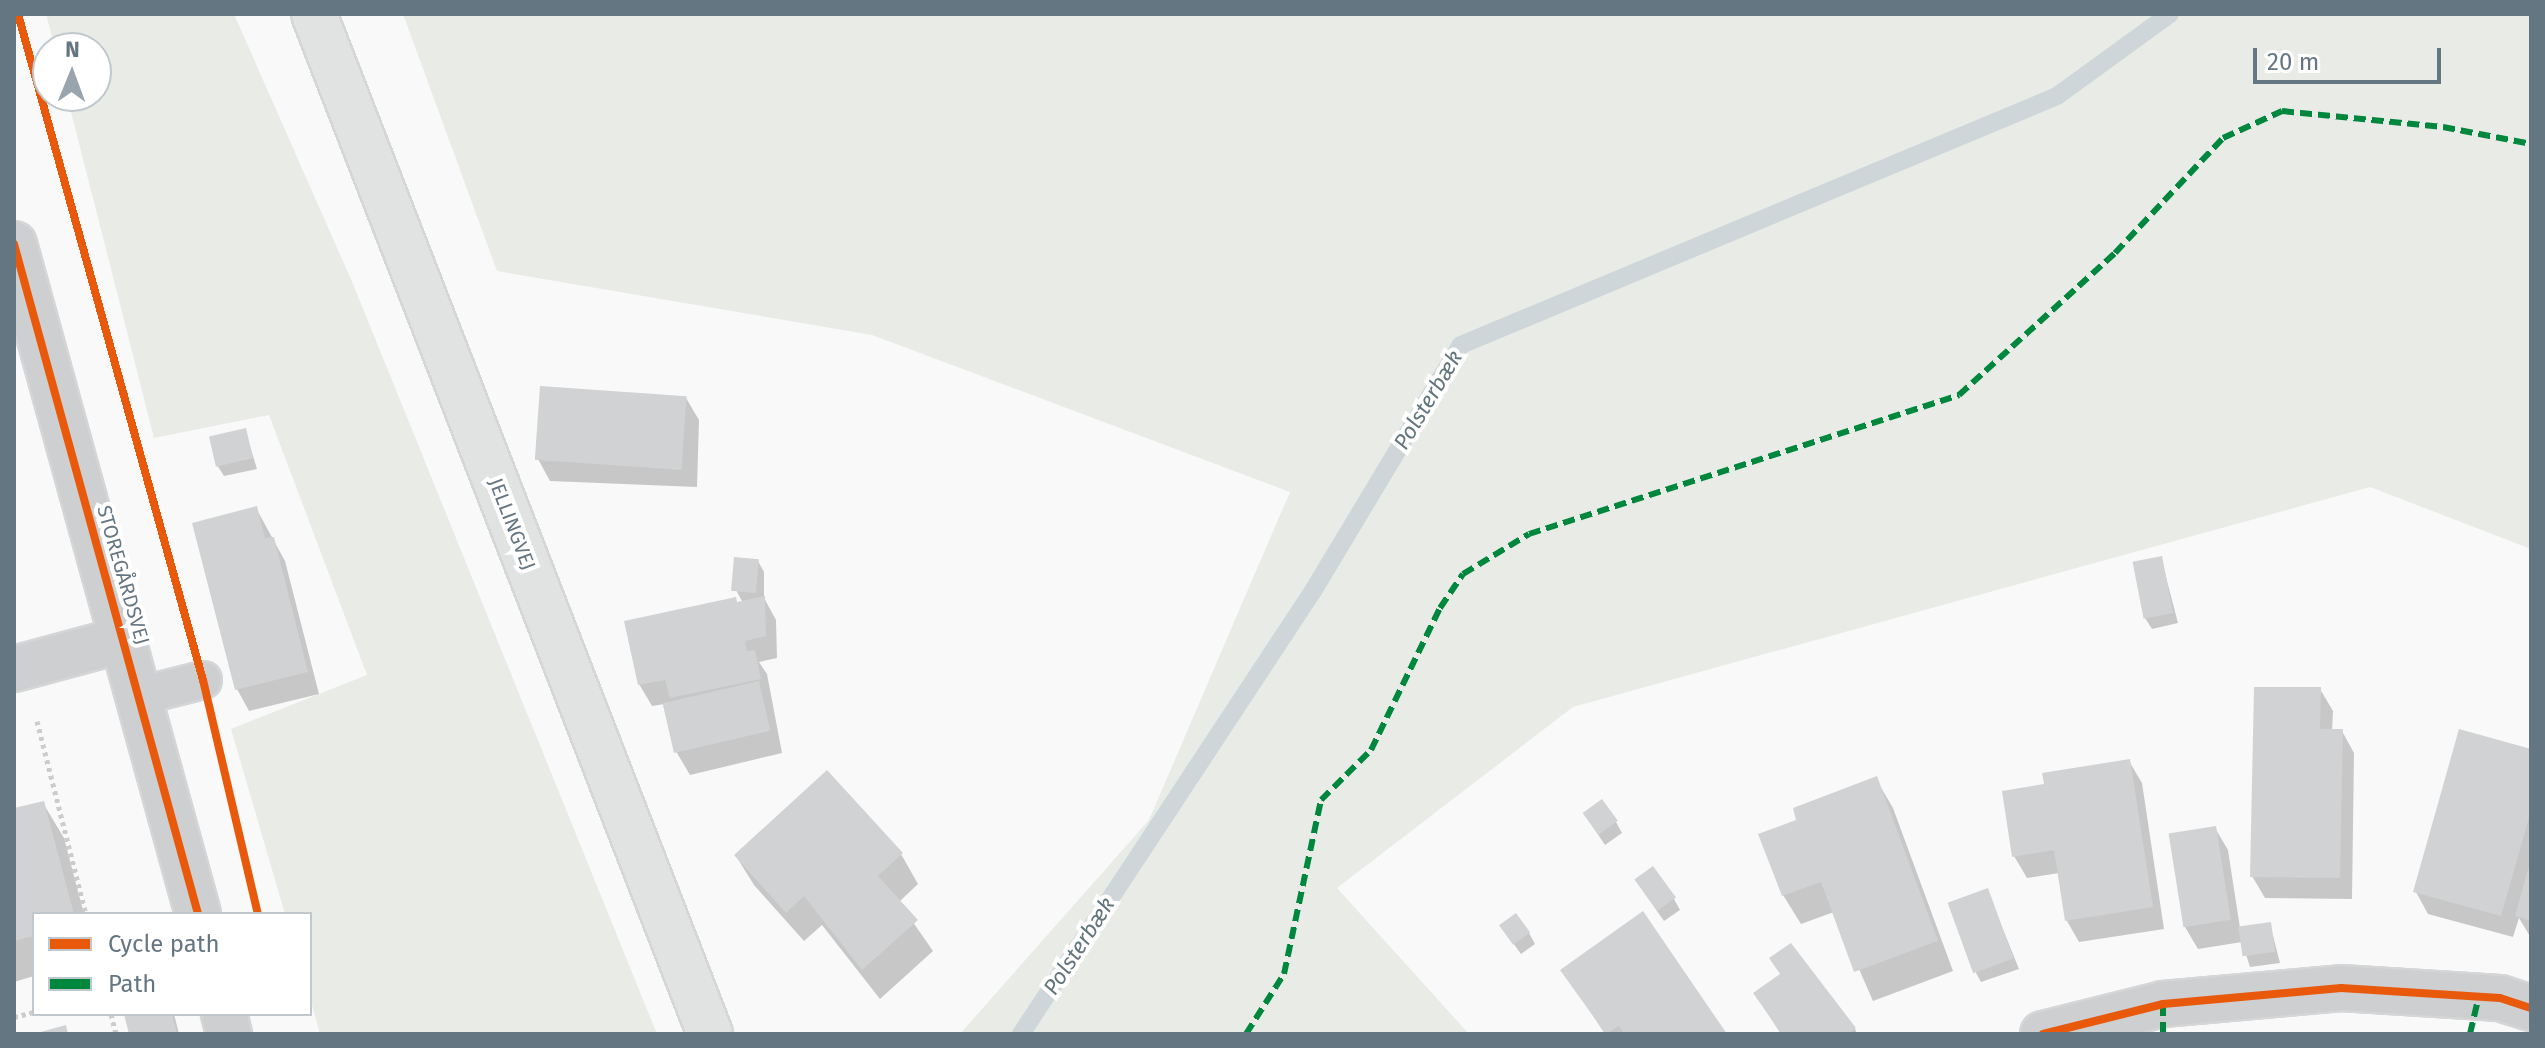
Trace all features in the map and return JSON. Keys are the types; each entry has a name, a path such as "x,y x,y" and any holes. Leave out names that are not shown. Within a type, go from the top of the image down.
{"main road":[{"name":"JELLINGVEJ","path":"314,14 710,1034"}],"street":[{"name":"STOREGÅRDSVEJ","path":"14,244 125,639 197,912"},
{"name":"STOREGÅRDSVEJ","path":"19,667 125,639"},
{"path":"2043,1034 2163,1004 2341,988 2500,998 2531,1008"}],"lane":[{"path":"140,696 203,680"}],"path":[{"path":"19,667 85,912"}],"shaded area":[{"path":"46,14 234,14 353,284 657,1034 320,1034 312,1005 312,912 284,912 231,729 367,675 269,415 154,438 71,112 112,112 112,32 51,32"},
{"path":"403,14 2531,14 2531,549 2370,487 1573,707 1337,888 1469,1034 960,1034 1149,820 1290,492 872,335 497,271"}],"building":[{"path":"540,386 687,396 681,470 535,460"},
{"path":"246,428 253,458 216,467 209,437"},
{"path":"257,506 265,538 274,537 308,672 235,690 192,523"},
{"path":"2162,556 2173,613 2144,619 2133,562"},
{"path":"734,557 759,559 756,593 731,591"},
{"path":"765,596 766,636 745,641 747,651 755,650 761,679 670,698 665,680 638,685 624,621 736,597 737,602"},
{"path":"759,681 770,731 674,753 663,703"},
{"path":"2254,687 2321,687 2320,729 2343,729 2340,878 2250,877"},
{"path":"2459,729 2531,749 2531,811 2501,916 2413,892"},
{"path":"2130,759 2153,907 2065,921 2054,850 2012,857 2002,791 2044,784 2042,773"},
{"path":"827,770 903,853 878,876 918,920 862,970 804,896 786,913 734,855"},
{"path":"1877,776 1938,941 1854,972 1821,882 1782,896 1758,834 1796,820 1793,808"},
{"path":"1602,799 1618,821 1598,835 1583,813"},
{"path":"44,801 73,912 32,912 32,936 14,941 14,808"},
{"path":"2216,826 2231,920 2183,927 2169,834"},
{"path":"2531,863 2531,921 2515,916"},
{"path":"1653,866 1676,898 1657,911 1634,880"},
{"path":"1988,888 2014,958 1973,973 1948,903"},
{"path":"1643,911 1727,1034 1624,1034 1619,1026 1606,1034 1560,970"},
{"path":"1516,913 1530,932 1513,945 1499,925"},
{"path":"2271,922 2275,952 2242,956 2238,927"},
{"path":"1791,943 1856,1028 1848,1034 1782,1034 1753,993 1780,974 1769,958"},
{"path":"124,1016 173,1016 177,1033 129,1034"},
{"path":"66,1025 68,1034 37,1034 37,1033"}],"waterway":[{"name":"Polsterbæk","path":"1021,1034 1313,591 1461,345 2057,96 2170,14"}],"marked path":[{"path":"1246,1034 1284,974 1321,800 1371,750 1440,608 1463,574 1529,534 1959,395 2115,253 2223,138 2282,111 2443,127 2531,144"},
{"path":"2470,1034 2479,996"},
{"path":"2163,1004 2163,1034"}],"cycle path":[{"path":"18,14 203,680 258,912"},
{"path":"14,244 197,912"},
{"path":"2043,1034 2163,1004 2341,988 2500,998 2531,1008"}]}
